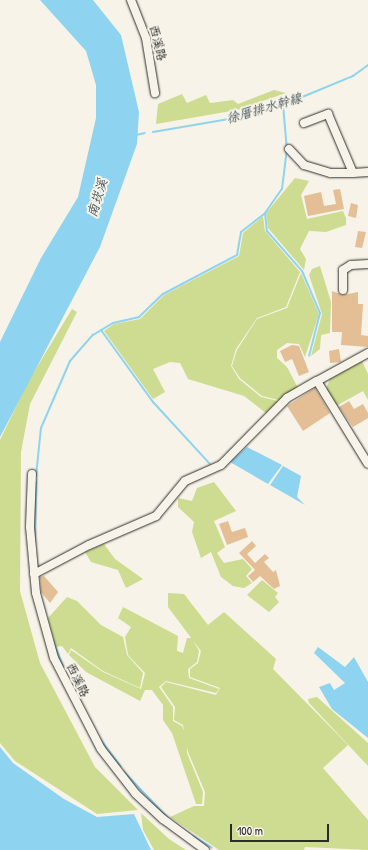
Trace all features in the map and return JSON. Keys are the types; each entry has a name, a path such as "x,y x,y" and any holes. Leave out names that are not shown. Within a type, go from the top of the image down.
{"street":[{"name":"西溪路","path":"131,0 146,38 155,94"},
{"path":"304,123 328,114 353,173"},
{"path":"290,149 304,165 331,173 368,172"},
{"path":"343,290 343,270 351,265 368,264"},
{"path":"34,574 89,545 156,516 185,481 221,465 287,398 368,353"},
{"path":"317,381 368,464"},
{"name":"西溪路","path":"32,474 30,527 34,574 54,658 101,750 136,794 163,819 205,850"}],"green space":[{"path":"274,90 286,93 237,110 156,124 158,104 182,94 187,103 206,95 210,103 233,100 238,104"},
{"path":"295,178 309,181 301,195 307,219 343,211 346,218 346,225 326,232 309,231 300,249 306,259 304,270 268,228 266,213"},
{"path":"263,216 265,231 300,272 286,307 257,318 236,349 231,366 239,379 261,397 278,401 266,413 244,396 188,379 180,363 170,362 153,369 165,392 153,399 104,331 114,324 140,319 164,295 239,256 243,233"},
{"path":"320,266 331,302 330,333 321,335 320,349 311,356 322,314 309,275 312,269"},
{"path":"301,273 319,314 305,357 299,344 287,343 277,350 277,358 287,367 298,388 279,400 262,396 240,378 232,366 237,350 257,319 287,308"},
{"path":"72,309 77,312 30,404 21,452 20,591 40,663 95,767 138,810 97,814 15,761 0,743 0,440 28,382"},
{"path":"362,361 368,374 368,400 363,391 336,406 326,389 330,379"},
{"path":"214,482 236,511 214,521 225,547 217,553 224,563 243,559 252,569 246,576 252,583 244,588 233,586 221,577 211,552 201,558 192,532 194,522 178,507 178,498 192,501 197,488"},
{"path":"104,544 115,559 143,579 126,588 118,570 91,562 85,552"},
{"path":"262,580 278,593 275,597 279,602 269,612 247,595"},
{"path":"168,593 184,594 208,625 224,612 276,659 273,669 348,745 323,768 368,820 368,850 305,847 304,850 219,850 170,817 194,806 204,806 205,792 188,752 183,725 174,720 175,707 161,687 166,682 216,695 220,688 190,677 190,669 198,663 201,651 168,607"},
{"path":"67,597 77,601 101,625 123,637 127,655 143,673 140,688 103,671 71,648 68,654 62,646 56,647 48,618"},
{"path":"123,607 178,636 177,651 183,653 187,638 192,638 199,651 197,662 188,669 189,678 219,689 216,693 166,681 159,687 173,707 173,721 182,726 187,737 187,753 203,792 202,804 196,804 172,733 163,720 163,705 152,690 145,690 140,701 86,672 69,655 71,650 103,672 141,689 145,673 128,655 125,637 131,627 118,618"},
{"path":"317,697 368,743 368,766 309,703 308,699"},
{"path":"141,813 169,839 186,850 154,850 143,830"}],"water":[{"name":"南崁溪","path":"40,0 93,0 121,35 139,112 137,144 100,247 0,437 0,342 41,258 78,197 96,118 96,85 86,51"},
{"path":"247,447 282,465 268,484 230,462"},
{"path":"283,466 301,476 297,497 305,505 270,485"},
{"path":"318,647 345,667 354,657 368,682 368,738 332,709 319,687 330,683 334,690 345,683 314,653"},
{"path":"0,747 13,763 64,799 97,817 134,814 151,850 0,850"}],"building":[{"path":"340,189 344,209 308,216 304,196 321,192 324,206 336,204 333,190"},
{"path":"351,203 358,205 356,218 348,216"},
{"path":"358,231 366,232 362,248 355,247"},
{"path":"332,291 343,295 358,292 358,304 363,304 361,335 368,336 368,347 341,345 342,332 332,332"},
{"path":"292,345 299,346 309,372 299,376 292,359 285,362 280,351"},
{"path":"339,349 341,362 330,363 329,351"},
{"path":"315,388 330,413 303,431 287,406"},
{"path":"349,401 354,409 363,404 368,413 368,418 353,427 339,407"},
{"path":"228,521 232,532 245,528 248,537 227,545 219,524"},
{"path":"252,541 256,546 247,554 255,563 265,554 269,558 264,562 273,572 276,570 280,586 274,589 260,576 253,582 248,576 255,570 239,553"},
{"path":"44,576 58,592 50,603 41,592 40,577"}],"waterway":[{"name":"徐厝排水幹線","path":"153,132 235,118 295,100 353,76 368,65"},
{"path":"36,476 41,428 70,361 93,335 113,323 139,317 163,294 237,255 241,232 265,213 282,189 287,151 283,104"},
{"name":"徐厝排水幹線","path":"136,135 145,133"},
{"path":"265,213 267,231 302,271 320,313 309,356"},
{"path":"101,330 153,402 210,464"},
{"path":"35,544 36,482"},
{"path":"53,640 64,668"},
{"path":"100,739 120,766"},
{"path":"123,771 167,817"},
{"path":"193,836 212,848"}]}
